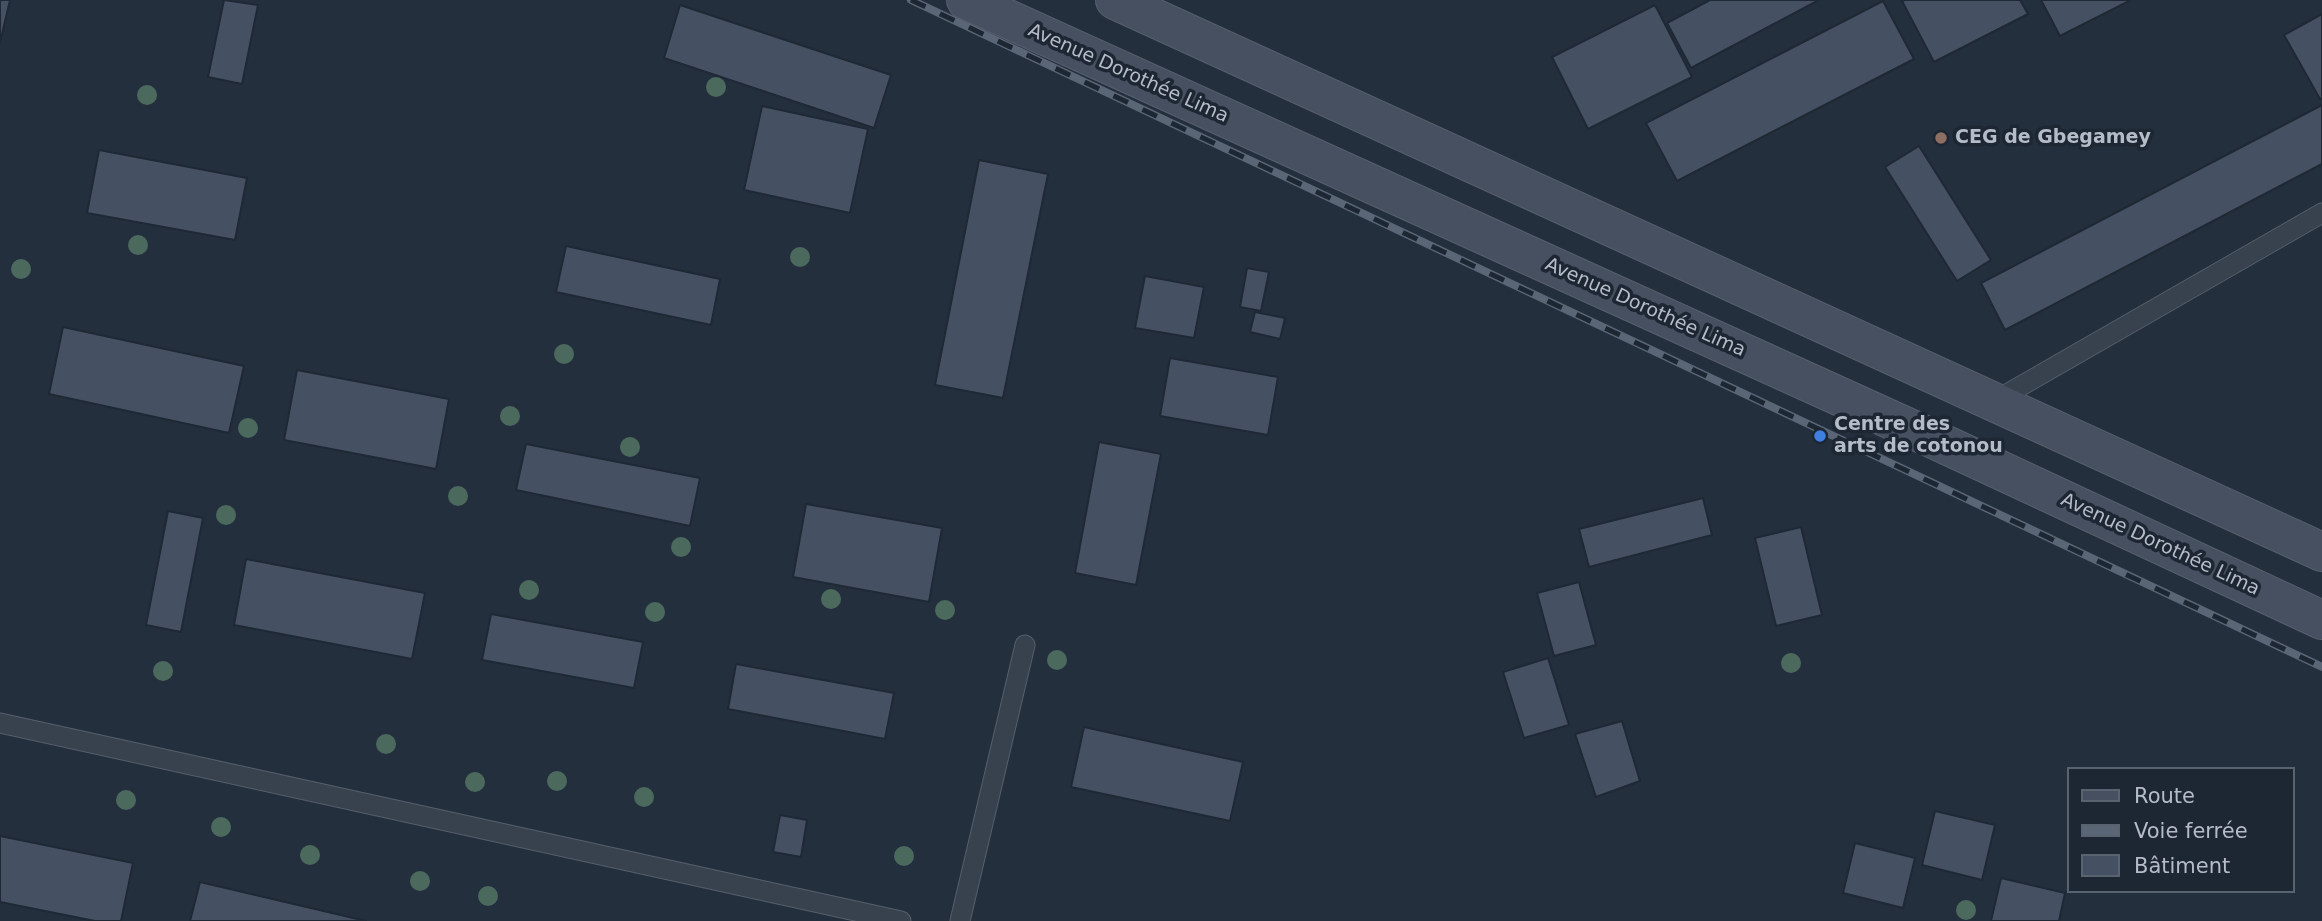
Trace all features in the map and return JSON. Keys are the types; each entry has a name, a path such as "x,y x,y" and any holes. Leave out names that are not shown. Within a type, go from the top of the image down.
{"main road":[{"name":"Avenue Dorothée Lima","path":"966,0 1917,431 2322,620"},
{"path":"1115,0 2322,552"}],"lane":[{"path":"1993,402 2322,213"},
{"path":"960,921 1025,645"},
{"path":"0,723 901,921"}],"building":[{"path":"0,0 10,0 0,43"},
{"path":"224,0 258,5 242,84 208,77"},
{"path":"1710,0 1819,0 1691,68 1667,23"},
{"path":"2020,0 2028,14 1934,62 1902,1"},
{"path":"2041,0 2131,0 2060,36"},
{"path":"1883,1 1914,59 1677,181 1646,123"},
{"path":"680,5 891,75 874,128 664,58"},
{"path":"1655,5 1692,77 1588,129 1552,57"},
{"path":"2322,14 2322,98 2320,99 2284,35"},
{"path":"2322,105 2322,164 2005,330 1981,283"},
{"path":"762,106 868,129 850,213 744,190"},
{"path":"1919,146 1991,260 1957,281 1885,167"},
{"path":"99,150 247,178 235,240 87,213"},
{"path":"979,160 1048,174 1003,398 935,385"},
{"path":"566,246 720,279 711,325 556,292"},
{"path":"1247,268 1269,272 1261,311 1240,307"},
{"path":"1145,276 1204,287 1194,338 1135,328"},
{"path":"1255,312 1285,318 1280,339 1250,332"},
{"path":"63,327 244,366 229,433 49,394"},
{"path":"1170,358 1278,377 1268,435 1160,416"},
{"path":"297,370 449,399 436,469 284,440"},
{"path":"1099,442 1161,454 1136,585 1075,573"},
{"path":"526,444 700,478 690,526 516,490"},
{"path":"1703,498 1712,535 1589,567 1579,529"},
{"path":"806,504 942,528 929,602 793,577"},
{"path":"168,511 203,518 181,632 146,625"},
{"path":"1801,527 1822,615 1776,626 1755,538"},
{"path":"246,559 425,593 412,659 234,625"},
{"path":"1579,582 1596,645 1554,656 1537,593"},
{"path":"491,614 643,642 634,688 482,660"},
{"path":"1548,658 1569,725 1524,738 1503,672"},
{"path":"736,664 894,693 885,739 728,709"},
{"path":"1622,721 1640,781 1596,797 1575,734"},
{"path":"1084,727 1243,762 1230,821 1071,787"},
{"path":"1935,811 1995,825 1982,880 1922,865"},
{"path":"780,815 807,820 801,857 773,852"},
{"path":"0,836 133,863 121,921 95,921 0,902"},
{"path":"1855,843 1915,858 1903,908 1843,893"},
{"path":"2001,878 2065,893 2059,921 1991,921"},
{"path":"200,882 366,921 190,921"}],"railway":[{"path":"911,0 2322,667"}],"place":[{"name":"CEG de Gbegamey","path":"1941,138"},
{"name":"Centre des arts de cotonou","path":"1820,436"}]}
